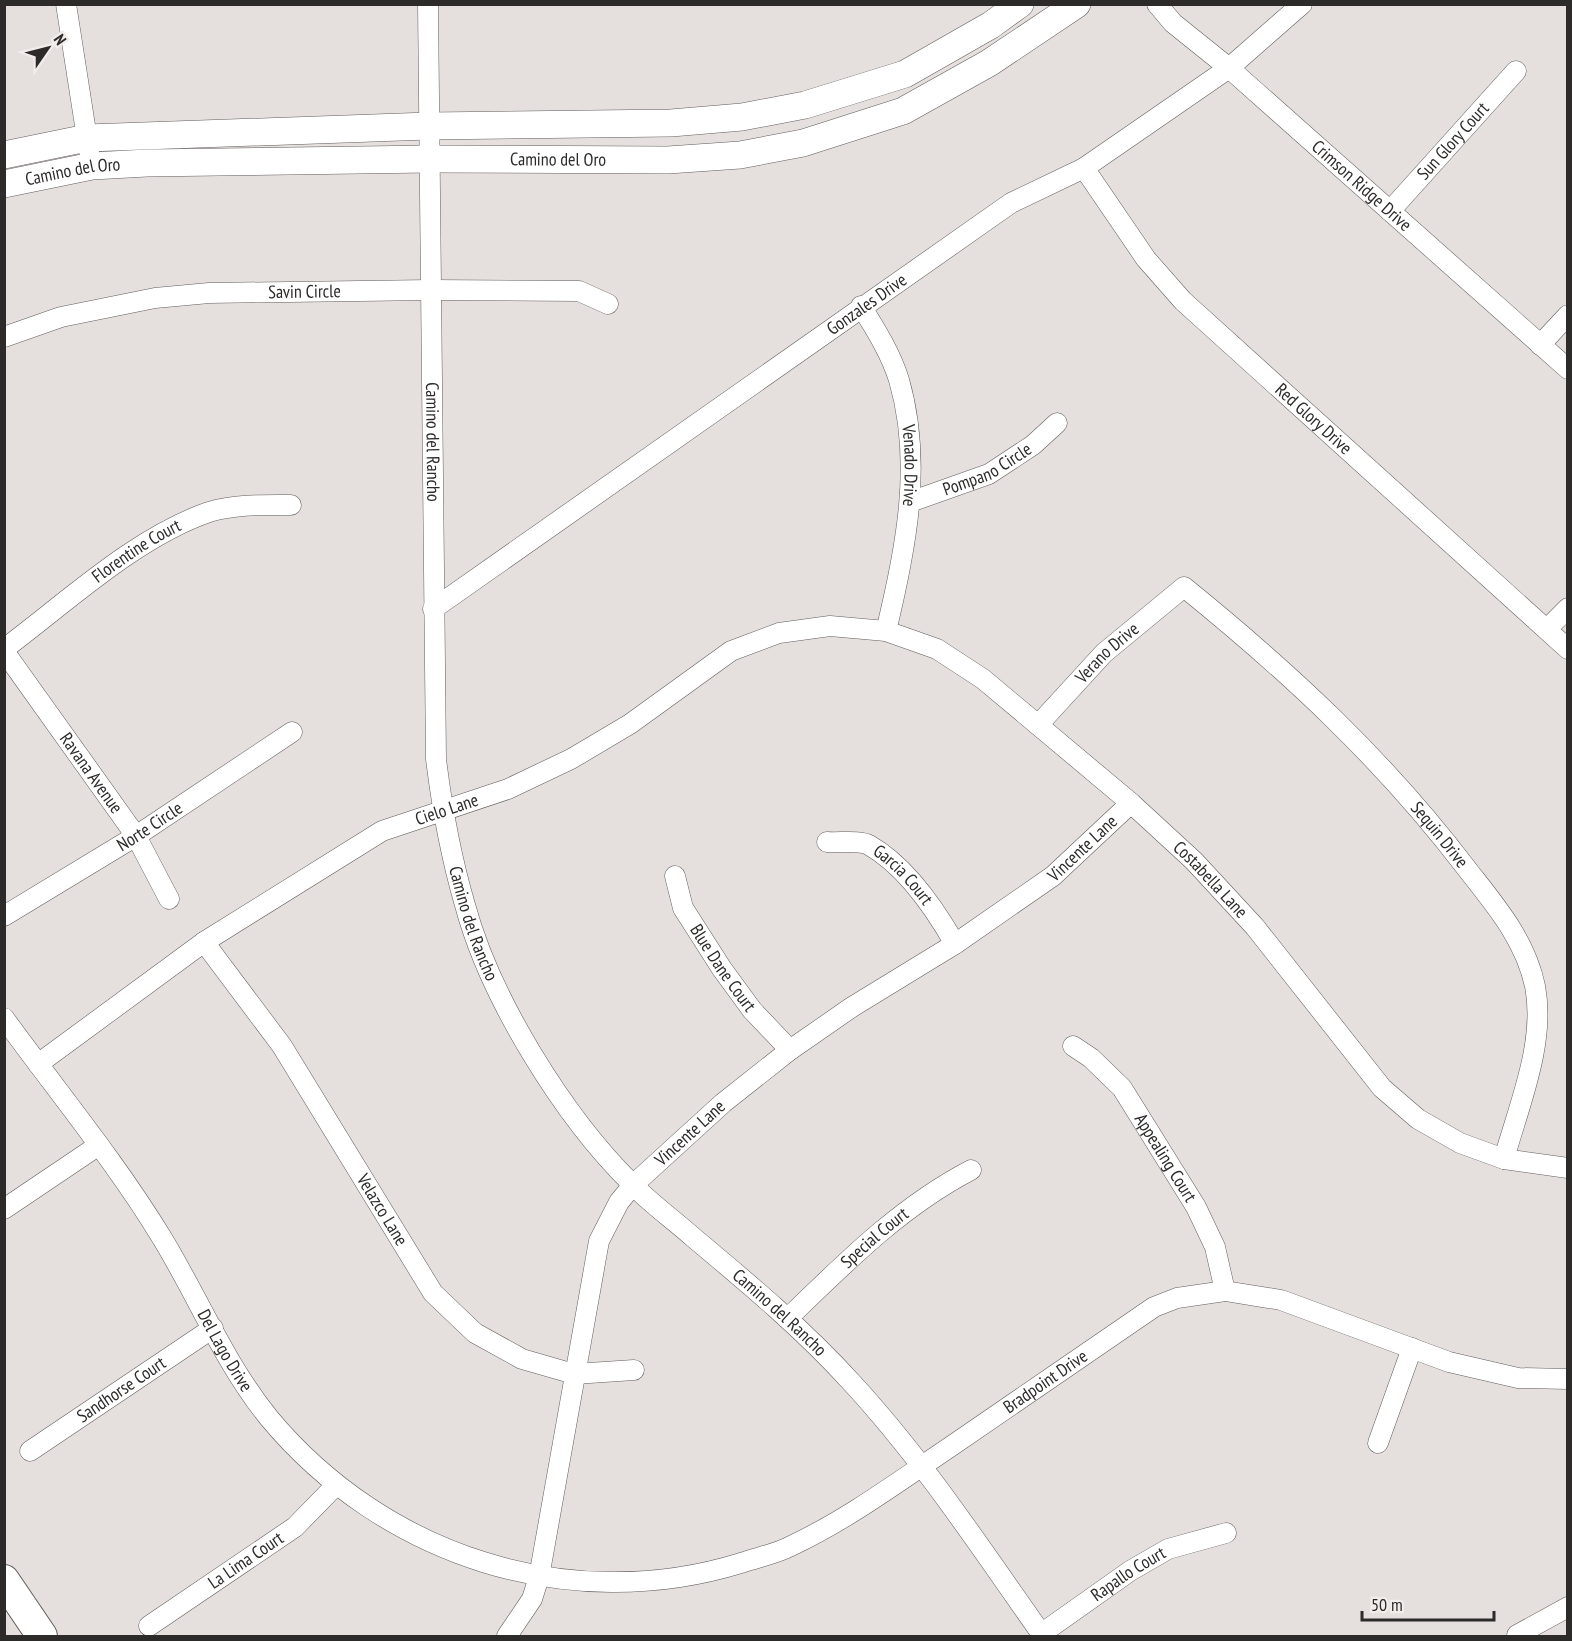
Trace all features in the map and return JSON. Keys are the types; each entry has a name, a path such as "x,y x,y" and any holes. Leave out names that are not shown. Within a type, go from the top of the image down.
{"main road":[{"path":"4,1580 42,1636"}],"street":[{"path":"66,4 92,166"},
{"name":"Camino del Rancho","path":"428,4 436,759 442,811 465,906 484,958 536,1063 600,1149 633,1185 788,1317 852,1383 922,1466 1042,1635"},
{"name":"Camino del Oro","path":"4,155 87,138 429,126 670,123 742,117 806,105 905,74 991,26 1020,4"},
{"name":"Camino del Oro","path":"4,184 92,166 430,159 669,160 740,154 803,143 903,111 989,63 1077,4"},
{"name":"Crimson Ridge Drive","path":"1157,4 1173,23 1229,68 1568,369"},
{"name":"Gonzales Drive","path":"433,609 861,306 1011,203 1084,168 1229,68 1302,4"},
{"name":"Sun Glory Court","path":"1390,211 1516,71"},
{"name":"Red Glory Drive","path":"1084,168 1146,259 1183,301 1548,628 1568,649"},
{"name":"Savin Circle","path":"4,337 61,317 155,298 209,293 430,290 579,291 608,304"},
{"name":"Venado Drive","path":"861,306 884,344 898,379 905,407 911,454 910,502 902,567 886,631"},
{"path":"1540,345 1568,315"},
{"name":"Pompano Circle","path":"910,502 989,474 1033,445 1057,423"},
{"name":"Florentine Court","path":"4,650 155,535 211,512 250,506 291,505"},
{"name":"Verano Drive","path":"1038,725 1104,653 1184,586"},
{"name":"Sequin Drive","path":"1184,586 1265,652 1359,742 1429,819 1508,922 1525,953 1535,987 1537,1022 1532,1056 1504,1159"},
{"path":"1548,628 1568,608"},
{"name":"Cielo Lane","path":"38,1064 204,942 382,831 508,789 570,759 630,724 731,651 779,633 831,626 886,631"},
{"name":"Costabella Lane","path":"886,631 937,649 983,679 1131,803 1194,861 1256,927 1382,1088 1418,1119 1460,1143 1504,1159 1568,1168"},
{"name":"Ravana Avenue","path":"4,650 136,836 169,899"},
{"name":"Norte Circle","path":"4,916 136,836 292,732"},
{"name":"Vincente Lane","path":"507,1636 532,1599 539,1577 599,1241 619,1202 633,1185 723,1103 790,1050 852,1007 955,944 1053,876 1131,803"},
{"name":"Garcia Court","path":"827,842 868,844 909,878 935,909 955,944"},
{"name":"Blue Dane Court","path":"675,876 683,908 722,969 752,1010 790,1050"},
{"name":"Velazco Lane","path":"204,942 282,1046 433,1293 475,1333 522,1359 574,1374 634,1370"},
{"name":"Del Lago Drive","path":"4,1018 99,1145 161,1236 243,1382 270,1419 336,1485 381,1517 429,1543 480,1562 539,1577"},
{"name":"Appealing Court","path":"1073,1046 1091,1058 1122,1088 1190,1197 1215,1248 1225,1291"},
{"path":"4,1209 99,1145"},
{"name":"Special Court","path":"788,1317 883,1228 946,1183 971,1170"},
{"name":"Bradpoint Drive","path":"539,1577 635,1583 702,1575 788,1548 867,1504 1154,1307 1177,1298 1225,1291 1281,1300 1449,1362 1518,1378 1568,1378"},
{"name":"Sandhorse Court","path":"30,1451 213,1328"},
{"path":"1378,1443 1412,1348"},
{"name":"La Lima Court","path":"149,1626 295,1527 336,1485"},
{"name":"Rapallo Court","path":"1042,1635 1130,1571 1168,1550 1226,1533"},
{"path":"1518,1636 1568,1607"}]}
